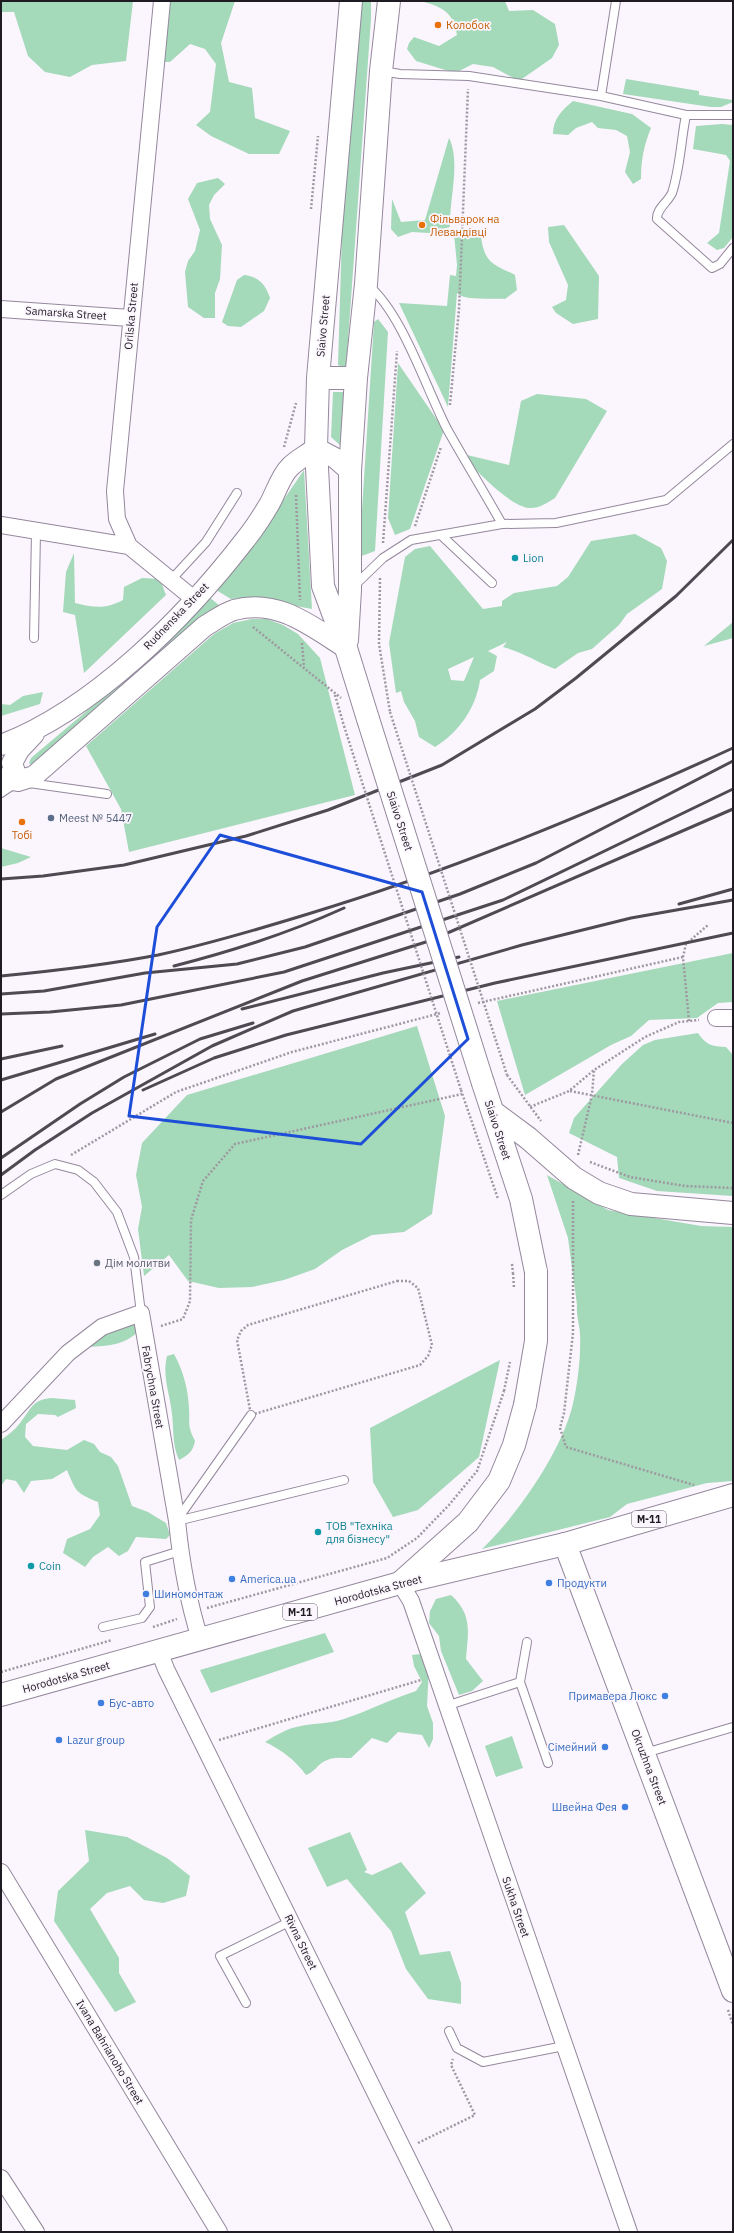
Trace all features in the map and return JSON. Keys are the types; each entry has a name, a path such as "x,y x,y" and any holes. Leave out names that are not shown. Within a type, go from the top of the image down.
{"main road":[{"name":"Siaivo Street","path":"351,1 318,378 316,448 323,586 346,648 521,1199 536,1272 536,1340 525,1405 514,1445 499,1481 468,1522 400,1583"},
{"name":"Siaivo Street","path":"346,648 350,590 350,471 356,378 366,284 381,71 389,1"},
{"path":"318,378 356,378"},
{"path":"493,1112 528,1138 574,1178 599,1193 630,1204 733,1213"},
{"name":"Horodotska Street","path":"1,1695 400,1583 565,1544 733,1495"},
{"name":"Okruzhna Street","path":"565,1544 733,1991"}],"street":[{"name":"Orilska Street","path":"162,1 130,318 115,491 117,519 129,546 170,581 194,599"},
{"name":"Samarska Street","path":"1,309 130,318"},
{"path":"316,448 335,458 350,471"},
{"name":"Rudnenska Street","path":"1,745 39,728 88,698 142,651 194,599 245,540 269,504 288,468 316,448"},
{"path":"1,525 36,532 129,546"},
{"name":"Rudnenska Street","path":"9,780 34,776 205,626 233,610 258,606 280,610 346,648"},
{"path":"9,780 12,763 19,750 39,728"},
{"path":"716,1018 733,1018"},
{"path":"1,1424 68,1353 102,1327 141,1312"},
{"name":"Fabrychna Street","path":"141,1312 177,1521 180,1551 192,1614 200,1639"},
{"name":"Sukha Street","path":"400,1583 410,1601 629,2232"},
{"name":"Rivna Street","path":"160,1651 166,1669 444,2232"},
{"name":"Ivana Bahrianoho Street","path":"1,1872 219,2232"},
{"path":"1,2178 36,2232"}],"lane":[{"path":"601,96 616,1"},
{"path":"381,71 400,74 469,76 601,96 686,115 733,115"},
{"path":"686,115 673,188 668,200 658,211 657,219 712,268 720,264 733,248"},
{"path":"366,284 377,293 399,327 448,429 502,524"},
{"path":"350,590 383,558 411,540 442,536 502,524 556,523 666,500 733,444"},
{"path":"170,581 206,542 237,493"},
{"path":"34,638 36,532"},
{"path":"442,536 492,583"},
{"path":"1,793 9,780 107,794"},
{"path":"1,1195 31,1174 55,1164 78,1170 94,1182 117,1212 134,1257 141,1312"},
{"path":"177,1521 251,1415"},
{"path":"177,1521 344,1480"},
{"path":"103,1628 142,1618 150,1607 145,1562 180,1551"},
{"path":"527,1642 520,1682 548,1763"},
{"path":"446,1706 520,1682"},
{"path":"644,1753 733,1727"},
{"path":"246,2003 220,1956 291,1921"},
{"path":"449,2031 457,2048 482,2062 564,2046"}],"path":[{"path":"411,540 448,429 459,309 469,76"},
{"path":"383,546 399,327"},
{"path":"295,487 301,604"},
{"path":"380,577 379,644 390,712 507,1074 530,1107 569,1091 594,1070 645,1037 680,1022 716,1018"},
{"path":"249,624 335,694 462,1094 499,1202"},
{"path":"302,642 304,668"},
{"path":"689,1021 683,957 686,944 708,925"},
{"path":"473,1004 683,957"},
{"path":"55,1164 176,1092 292,1052 442,1012"},
{"path":"594,1070 592,1095 577,1158 630,1177 685,1186 733,1188"},
{"path":"569,1091 733,1123"},
{"path":"144,1331 183,1319 190,1301 191,1220 203,1181 235,1144 462,1094"},
{"path":"572,1198 573,1334 564,1413 560,1428 566,1447 698,1486"},
{"path":"511,1259 514,1296"},
{"path":"397,1281 409,1281 418,1288 432,1344 428,1356 420,1365 251,1415 237,1340 241,1331 248,1325 397,1281"},
{"path":"205,1608 387,1558 417,1538 449,1505 477,1471 504,1391 512,1355"},
{"path":"148,1628 179,1618"},
{"path":"1,1672 120,1638"},
{"path":"204,1745 427,1678"},
{"path":"404,2150 475,2115 451,2065 457,2048"}],"highlighted area":[{"path":"220,835 422,892 468,1039 361,1144 129,1116 157,927"}],"green space":[{"path":"1,1 133,1 126,61 92,65 70,77 45,72 28,56 14,12 1,12"},
{"path":"166,1 235,1 221,43 229,82 252,88 255,118 290,131 279,154 249,154 211,136 196,125 210,112 216,64 205,49 190,44 170,62 158,62"},
{"path":"349,1 371,1 371,19 346,369 338,365"},
{"path":"420,1 505,1 509,11 533,10 555,24 559,45 552,58 519,81 493,67 473,64 455,73 416,61 407,49 409,43 414,37 439,46 457,35 450,15 434,5"},
{"path":"626,79 699,91 699,95 733,100 733,102 721,107 711,107 623,94"},
{"path":"573,101 632,114 651,128 643,153 641,179 633,184 625,172 630,152 627,136 616,130 598,128 592,122 576,128 568,135 553,134 556,119"},
{"path":"722,124 733,125 733,237 724,248 717,250 707,243 719,233 730,161 726,155 693,149 696,126"},
{"path":"449,138 454,158 454,181 450,227 429,233 412,232 398,237 391,229 392,199 401,222 425,220"},
{"path":"218,178 225,184 214,195 209,205 210,219 222,245 220,279 215,293 215,318 204,318 188,307 185,272 188,261 195,251 200,230 188,199 197,183"},
{"path":"564,225 599,276 598,319 573,324 556,313 552,307 566,300 568,285 549,242 548,227"},
{"path":"468,228 481,237 485,253 491,262 515,275 517,290 505,299 472,298 461,296 457,293 448,407 399,303 447,306 450,275 456,276 457,265 454,234"},
{"path":"244,275 258,279 264,285 270,298 264,311 241,327 228,326 222,322 237,280"},
{"path":"378,319 388,332 375,551 359,557 374,322"},
{"path":"398,363 444,430 410,529 395,535 388,518"},
{"path":"333,392 347,392 342,447 331,437"},
{"path":"537,394 586,399 607,411 555,498 539,507 529,508 521,506 504,495 465,459 467,455 509,465 521,401"},
{"path":"304,470 312,609 252,598 231,599 216,590 256,540"},
{"path":"635,534 661,548 667,561 662,589 627,614 619,625 592,649 578,653 555,669 503,647 507,642 488,651 497,656 494,671 480,680 475,700 459,727 435,747 419,737 415,721 404,702 401,691 396,693 389,643 405,557 415,549 430,546 483,609 502,606 502,601 514,593 557,586 568,577 591,541","holes":["474,657 464,681 451,680 448,669"]},
{"path":"74,553 75,603 100,607 117,603 123,600 124,587 142,578 160,579 166,595 84,673 75,615 63,612 66,572"},
{"path":"209,597 220,606 192,624 35,762 31,765 29,763 31,758 146,661"},
{"path":"252,619 267,619 283,625 298,634 320,658 355,795 129,852 121,809 86,746 214,634 233,623"},
{"path":"733,622 733,638 704,646"},
{"path":"43,692 40,704 1,716 1,704 10,705 23,696"},
{"path":"1,848 31,857 18,863 1,867"},
{"path":"733,953 733,1002 718,1003 697,1018 649,1020 631,1036 611,1045 525,1095 497,1001"},
{"path":"417,1026 445,1116 432,1214 404,1232 372,1235 342,1250 315,1269 284,1280 252,1287 219,1288 188,1281 169,1255 144,1276 138,1229 142,1207 136,1175 142,1143 187,1095"},
{"path":"698,1033 703,1040 709,1044 726,1047 733,1055 733,1196 657,1191 619,1178 617,1157 569,1133 574,1118 622,1064 643,1045 655,1040"},
{"path":"547,1175 608,1210 701,1226 733,1227 733,1481 707,1483 627,1504 610,1517 482,1549 510,1518 538,1480 561,1438 569,1418 574,1399 579,1367 580,1342 577,1305 568,1238"},
{"path":"132,1318 142,1327 131,1338 111,1345 88,1347 89,1336"},
{"path":"174,1354 186,1387 189,1425 195,1441 190,1453 179,1460 174,1443 172,1414 165,1371 167,1356"},
{"path":"500,1360 479,1457 418,1510 393,1517 373,1482 370,1428"},
{"path":"51,1398 75,1400 76,1408 58,1417 55,1415 38,1414 26,1424 25,1437 33,1446 67,1450 84,1440 94,1444 100,1452 111,1457 118,1466 132,1506 148,1512 166,1523 170,1535 166,1539 136,1537 128,1551 119,1556 108,1547 93,1557 85,1567 63,1553 67,1539 90,1529 100,1515 98,1502 78,1491 67,1470 52,1479 31,1481 24,1493 16,1481 6,1479 1,1486 1,1440 16,1428 32,1406 40,1401"},
{"path":"451,1595 463,1610 468,1624 466,1659 483,1681 472,1691 459,1695 441,1651 439,1636 429,1623 430,1611 436,1599"},
{"path":"325,1633 334,1652 211,1693 200,1670"},
{"path":"421,1654 429,1667 427,1706 433,1723 433,1739 429,1748 422,1735 398,1732 387,1743 372,1738 351,1758 326,1760 306,1775 288,1756 265,1742 291,1728 339,1721 416,1691 422,1682 414,1666 412,1655"},
{"path":"512,1736 523,1768 496,1777 485,1746"},
{"path":"85,1830 127,1837 167,1858 190,1876 186,1896 163,1903 144,1900 130,1886 107,1893 90,1909 119,1958 119,1973 136,2002 115,2012 54,1921 58,1891 89,1861"},
{"path":"350,1832 367,1870 364,1872 372,1875 401,1862 426,1893 405,1912 420,1955 450,1951 461,1983 461,2004 428,1999 406,1969 391,1931 347,1879 327,1887 308,1848"}],"railway":[{"path":"1,879 43,876 124,865 246,836 328,810 442,765 535,709 576,678 676,596 733,540"},
{"path":"1,976 119,962 177,951 252,931 363,897 524,838 576,817 733,748"},
{"path":"1,994 44,991 145,973 237,964 305,947 460,894 536,863 733,761"},
{"path":"1,1014 50,1012 121,1005 284,972 503,900 733,789"},
{"path":"1,1112 56,1079 302,981 429,941 733,809"},
{"path":"679,904 733,889"},
{"path":"1,1175 35,1150 92,1113 212,1046 293,1011 522,945 631,918 733,900"},
{"path":"174,966 260,941 303,926 344,908"},
{"path":"143,1090 214,1058 286,1035 495,983 733,933"},
{"path":"242,1009 383,973 459,957"},
{"path":"1,1158 80,1104 124,1077 200,1039 253,1023"},
{"path":"1,1080 155,1034"},
{"path":"1,1059 62,1046"}],"place":[{"name":"Колобок","path":"438,25"},
{"name":"Фільварок на Левандівці","path":"422,225"},
{"name":"Lion","path":"515,558"},
{"name":"Meest № 5447","path":"51,818"},
{"name":"Тобі","path":"22,822"},
{"name":"Дім молитви","path":"97,1263"},
{"name":"ТОВ \"Техніка для бізнесу\"","path":"318,1532"},
{"name":"Coin","path":"31,1566"},
{"name":"America.ua","path":"232,1579"},
{"name":"Продукти","path":"549,1583"},
{"name":"Шиномонтаж","path":"146,1594"},
{"name":"Примавера Люкс","path":"665,1696"},
{"name":"Бус-авто","path":"101,1703"},
{"name":"Lazur group","path":"59,1740"},
{"name":"Сімейний","path":"605,1747"},
{"name":"Швейна Фея","path":"625,1807"}]}
